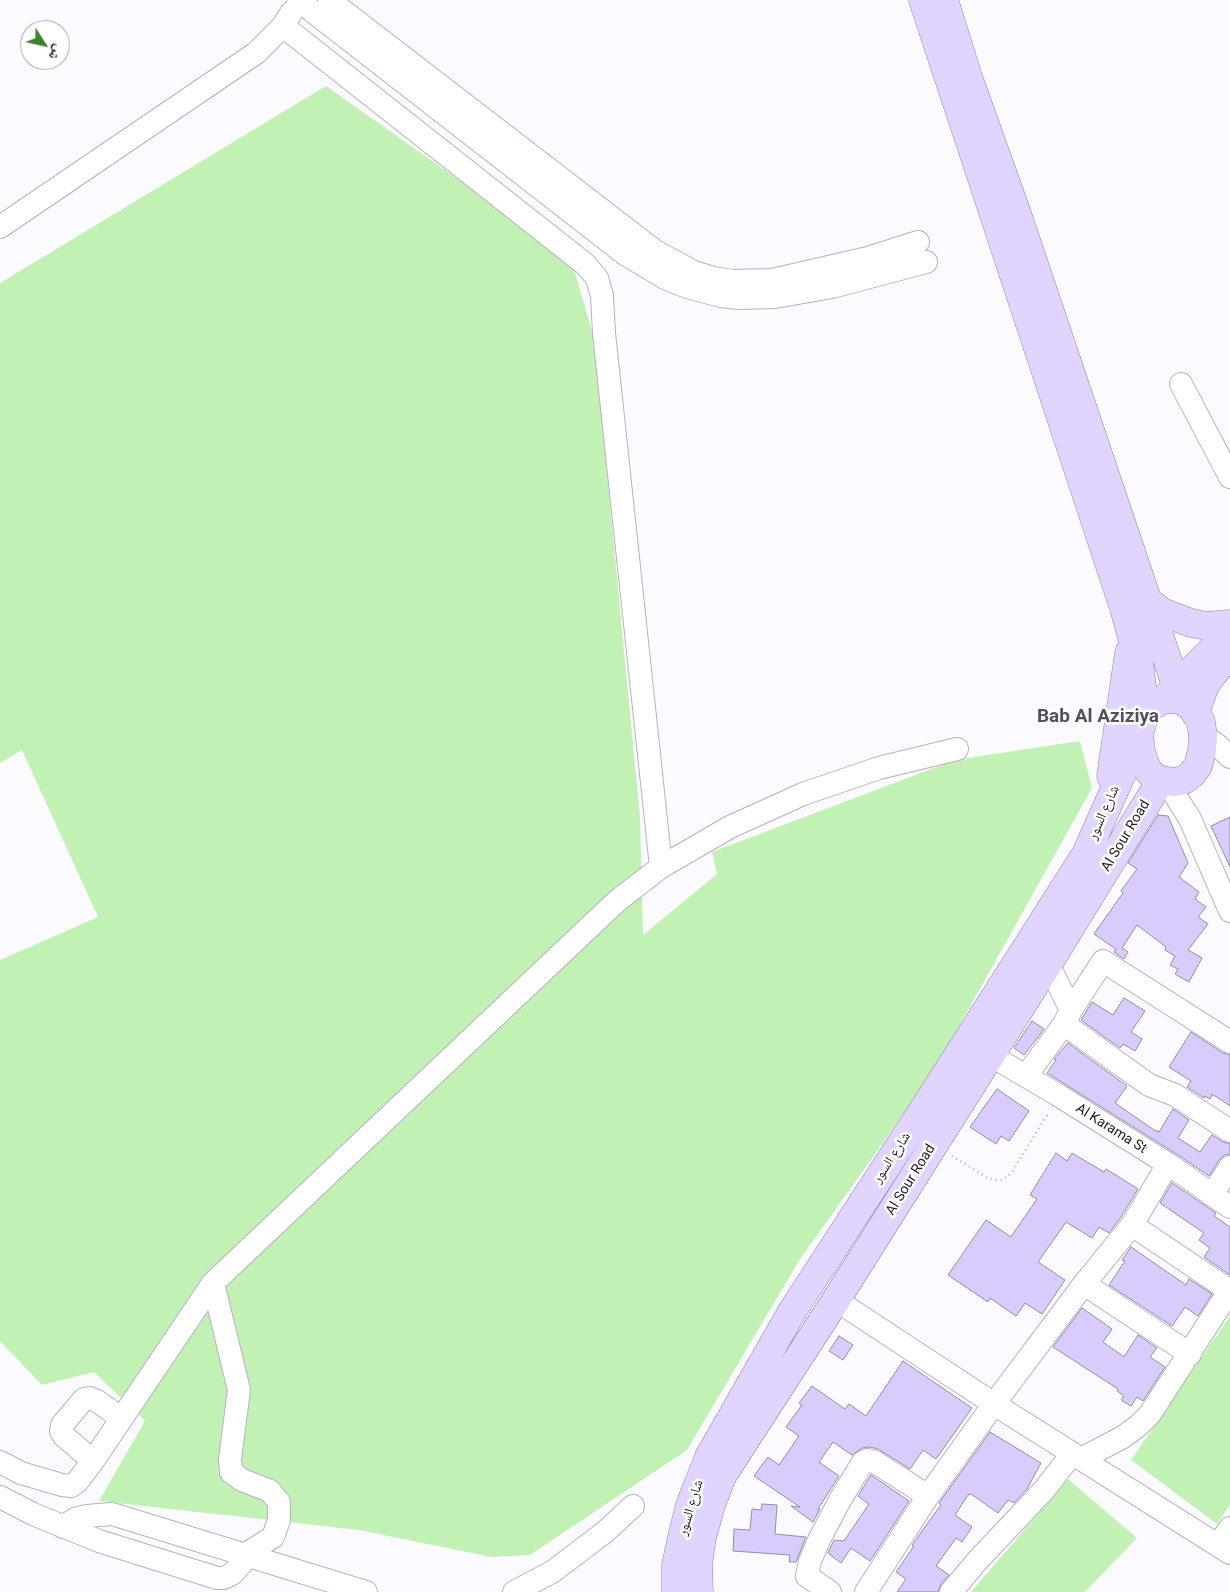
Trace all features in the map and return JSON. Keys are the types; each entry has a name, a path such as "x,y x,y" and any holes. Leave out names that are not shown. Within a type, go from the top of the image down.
{"main road":[{"path":"923,0 1131,632 1139,662 1172,712"},
{"path":"944,0 991,144 1016,211 1149,602 1172,712"},
{"path":"1149,602 1162,612 1191,623 1207,626 1230,624"},
{"path":"1173,779 1153,776 1143,761 1172,712 1230,631"},
{"path":"1107,807 1131,632"},
{"path":"1172,712 1206,685 1230,654"},
{"name":"Al Sour Road","path":"699,1592 698,1564 702,1537 711,1504 722,1476 836,1300 1048,964 1173,779 1201,759 1172,712"},
{"name":"شارع السور","path":"676,1592 676,1565 683,1533 690,1505 709,1457 792,1310 927,1104 1086,854 1107,807 1172,712"}],"street":[{"path":"0,227 256,53 283,26 299,0 625,254 651,271 690,280 772,280 839,265 914,254"},
{"path":"329,0 690,280"},
{"path":"283,26 585,264 596,278 602,296 605,343 661,867"},
{"path":"1181,384 1230,477"},
{"path":"1172,712 1216,744 1230,757"},
{"path":"0,1462 21,1473 62,1486 71,1486 77,1482 213,1283 617,901 661,867 730,827 803,794 879,768 957,749"},
{"path":"1173,779 1183,806 1230,911"},
{"path":"1026,1076 1068,1017 1103,961 1230,1042"},
{"path":"1048,964 1068,1017 1149,1085 1175,1095 1230,1131"},
{"name":"Al Karama St","path":"990,1055 1168,1164 1221,1201"},
{"path":"866,1592 928,1496 994,1404 1084,1284 1132,1225 1168,1164"},
{"path":"1221,1201 1230,1167"},
{"path":"951,1592 978,1560 1077,1457 1124,1437 1150,1414 1230,1290 1132,1225"},
{"path":"0,1497 63,1527 99,1541 216,1578 232,1574 242,1563 244,1555 273,1537 279,1520 279,1502 270,1491 242,1480 231,1472 230,1459 239,1390 213,1283"},
{"path":"1084,1284 1190,1354"},
{"path":"836,1300 1077,1457 1226,1542"},
{"path":"93,1461 64,1436 62,1425 84,1399 90,1398 121,1418"},
{"path":"830,1592 805,1584 810,1561 819,1540 863,1462 867,1460 874,1462 928,1496"},
{"path":"514,1592 552,1572 605,1532 633,1506"},
{"path":"63,1527 75,1519 112,1514 366,1592"},
{"path":"273,1537 306,1574"}],"path":[{"path":"933,1145 986,1177 1001,1180 1012,1172 1058,1095"}],"green space":[{"path":"326,86 571,259 594,338 640,817 643,935 717,874 712,852 955,760 1080,741 1092,788 933,1073 800,1259 687,1450 530,1555 491,1557 359,1530 99,1501 145,1421 94,1372 42,1385 0,1341 0,960 98,917 22,750 0,763 0,283"},
{"path":"1230,1316 1230,1505 1217,1524 1131,1460"},
{"path":"1068,1479 1137,1538 1085,1592 971,1592"}],"building":[{"path":"1158,815 1168,816 1188,863 1179,877 1199,892 1195,899 1206,907 1198,917 1208,924 1188,950 1202,958 1189,982 1175,974 1178,969 1170,965 1175,956 1165,950 1166,947 1137,925 1122,948 1128,952 1124,959 1114,952 1116,949 1094,934 1123,893 1121,891 1137,869 1128,863"},
{"path":"1230,817 1230,867 1211,826"},
{"path":"1124,998 1145,1011 1131,1032 1142,1039 1135,1051 1123,1044 1120,1048 1081,1020 1092,1002 1113,1015"},
{"path":"1032,1021 1044,1029 1024,1055 1014,1048"},
{"path":"1191,1032 1223,1053 1230,1055 1230,1106 1212,1094 1210,1099 1205,1096 1204,1098 1187,1087 1191,1081 1169,1067"},
{"path":"1068,1043 1127,1086 1115,1103 1154,1130 1159,1132 1173,1109 1189,1120 1178,1138 1200,1152 1212,1135 1230,1144 1230,1154 1224,1155 1219,1160 1209,1176 1047,1073 1056,1060 1054,1059"},
{"path":"997,1089 1029,1111 1009,1141 1001,1136 996,1144 970,1127"},
{"path":"1056,1153 1067,1161 1072,1153 1104,1172 1106,1169 1138,1189 1109,1233 1099,1227 1092,1238 1066,1222 1038,1262 1065,1280 1042,1314 1025,1303 1016,1316 990,1298 988,1302 948,1275 986,1220 1011,1237 1037,1199 1030,1195"},
{"path":"1172,1183 1216,1213 1214,1216 1230,1227 1230,1275 1204,1257 1210,1248 1199,1240 1204,1233 1160,1203"},
{"path":"1131,1247 1186,1285 1189,1279 1212,1294 1198,1316 1185,1307 1172,1326 1109,1285 1125,1261 1122,1260"},
{"path":"1082,1308 1112,1329 1103,1342 1124,1357 1138,1335 1157,1348 1150,1357 1165,1367 1143,1401 1137,1397 1131,1406 1121,1400 1124,1396 1117,1391 1118,1389 1053,1347"},
{"path":"839,1336 853,1345 843,1360 829,1351"},
{"path":"903,1361 972,1408 936,1459 923,1450 910,1469 878,1449 862,1448 852,1455 833,1442 819,1462 839,1476 818,1509 820,1509 813,1522 791,1506 800,1507 754,1476 768,1457 779,1465 799,1436 786,1427 802,1405 799,1403 812,1386 845,1409 849,1404 866,1416"},
{"path":"990,1432 1041,1463 1027,1489 1014,1503 1008,1500 998,1513 971,1494 968,1495 955,1515 972,1527 962,1542 956,1538 936,1566 949,1575 941,1584 938,1592 897,1592 906,1579 896,1572 914,1546 912,1545 941,1505 939,1503"},
{"path":"871,1475 909,1501 870,1561 851,1548 841,1563 828,1553 834,1540 844,1541 869,1504 858,1496"},
{"path":"762,1504 777,1505 775,1534 806,1537 796,1562 789,1562 790,1555 733,1551 734,1529 750,1530 752,1509 761,1510"}],"district":[{"name":"Bab Al Aziziya","path":"1098,717"}]}
